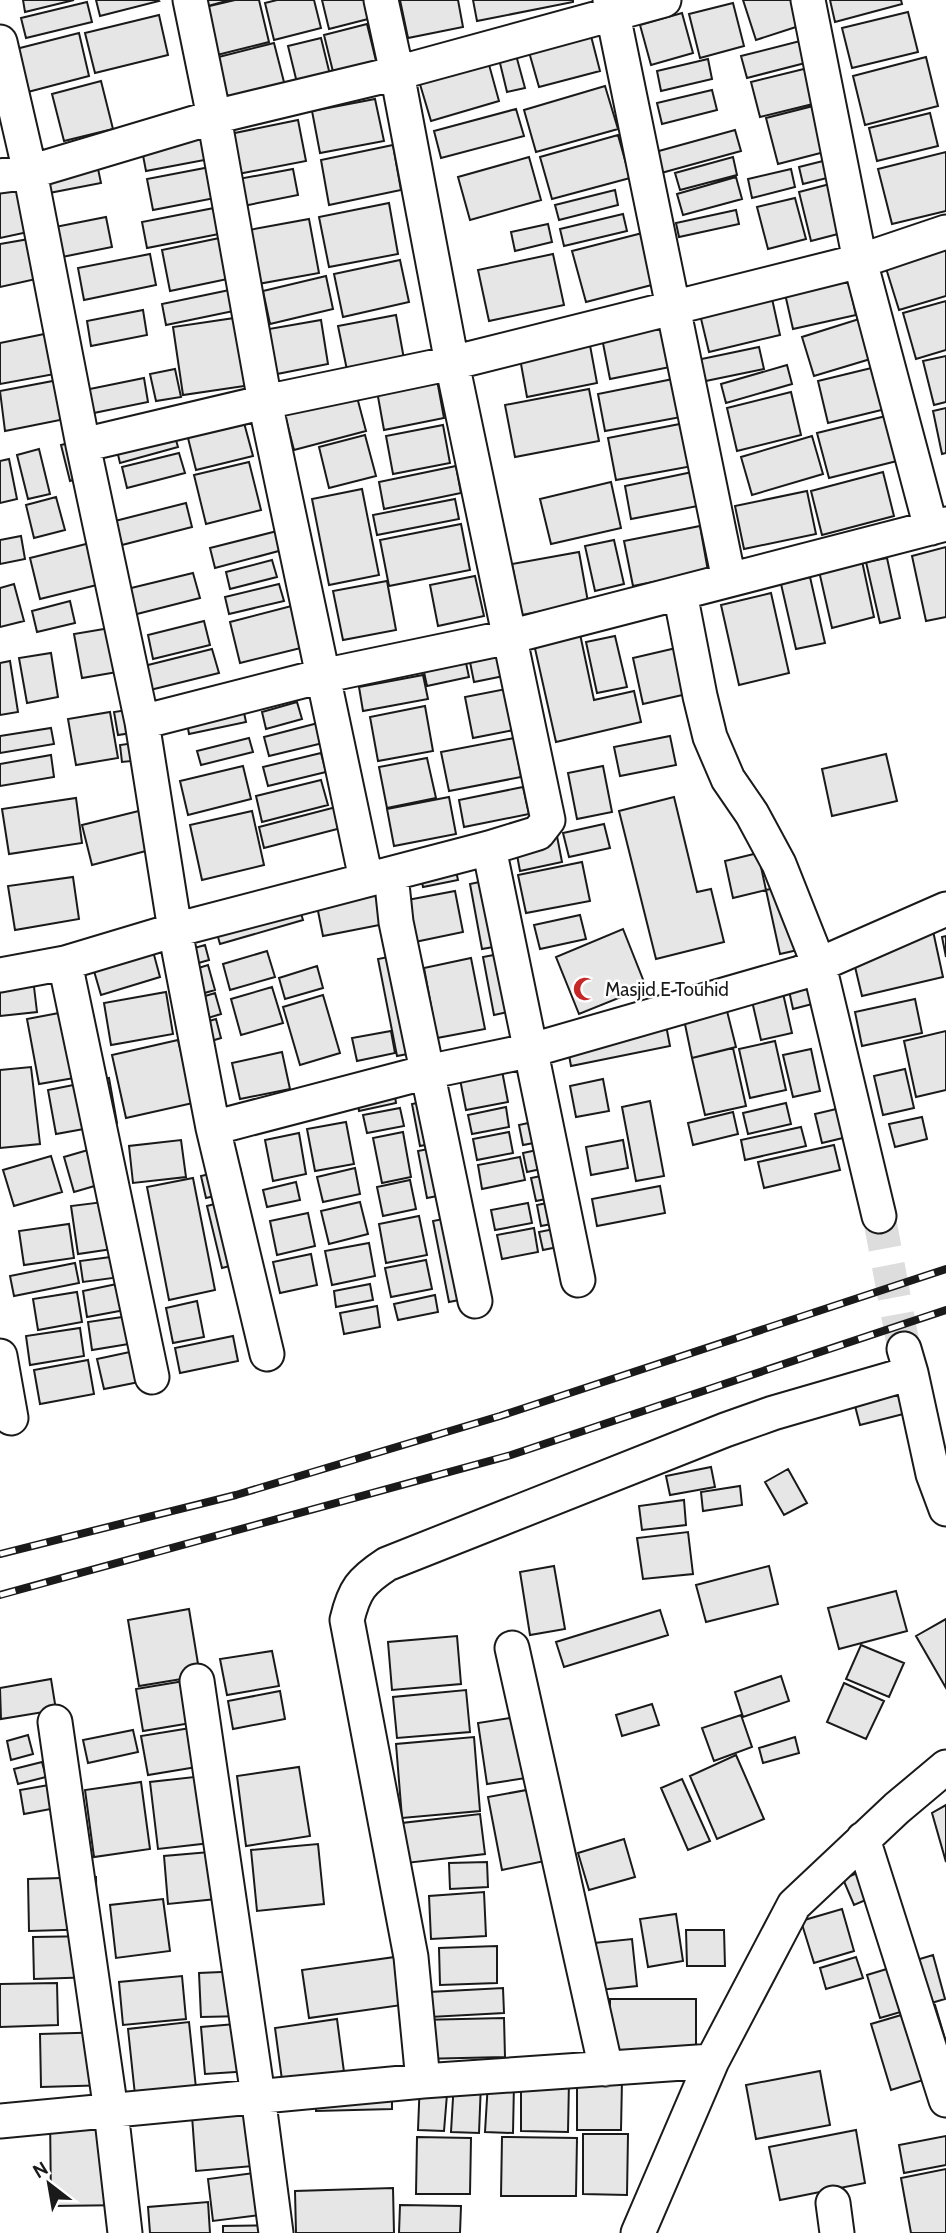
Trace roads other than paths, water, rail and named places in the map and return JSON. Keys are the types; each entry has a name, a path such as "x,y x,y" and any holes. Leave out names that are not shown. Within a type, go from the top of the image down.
{"street":[{"path":"190,0 214,117 265,402 322,676 379,877 396,922 475,1301"},
{"path":"0,975 65,963 175,930 489,848 538,833 548,820 452,363 381,0"},
{"path":"15,174 214,117 397,73 612,7 664,0"},
{"path":"142,722 322,676 509,637 939,526 860,261 808,0"},
{"path":"612,7 729,579"},
{"path":"0,42 15,174 83,445 142,722 175,930 213,1128 267,1354"},
{"path":"83,445 265,402 452,363 860,261 946,232"},
{"path":"680,593 699,696 710,737 728,779 779,864 819,965 879,1216"},
{"path":"489,848 578,1280"},
{"path":"213,1128 427,1072 532,1050 800,973 946,909"},
{"path":"65,963 152,1377"},
{"path":"0,1356 11,1418"},
{"path":"423,2081 411,1956 346,1620 352,1597 366,1577 399,1559 907,1361 933,1474 946,1508"},
{"path":"512,1648 606,2068"},
{"path":"197,1681 276,2233"},
{"path":"55,1722 111,2110 125,2233"},
{"path":"642,2230 712,2061 794,1905 863,1839 946,1767"},
{"path":"863,1839 946,2100"},
{"path":"0,2121 423,2081 712,2061"}],"tunnel":[{"path":"879,1216 904,1349"}],"railway":[{"path":"0,1554 236,1495 500,1416 946,1269"},
{"path":"0,1595 511,1455 946,1310"}],"place":[{"name":"Masjid E Touhid","path":"585,989"}]}
